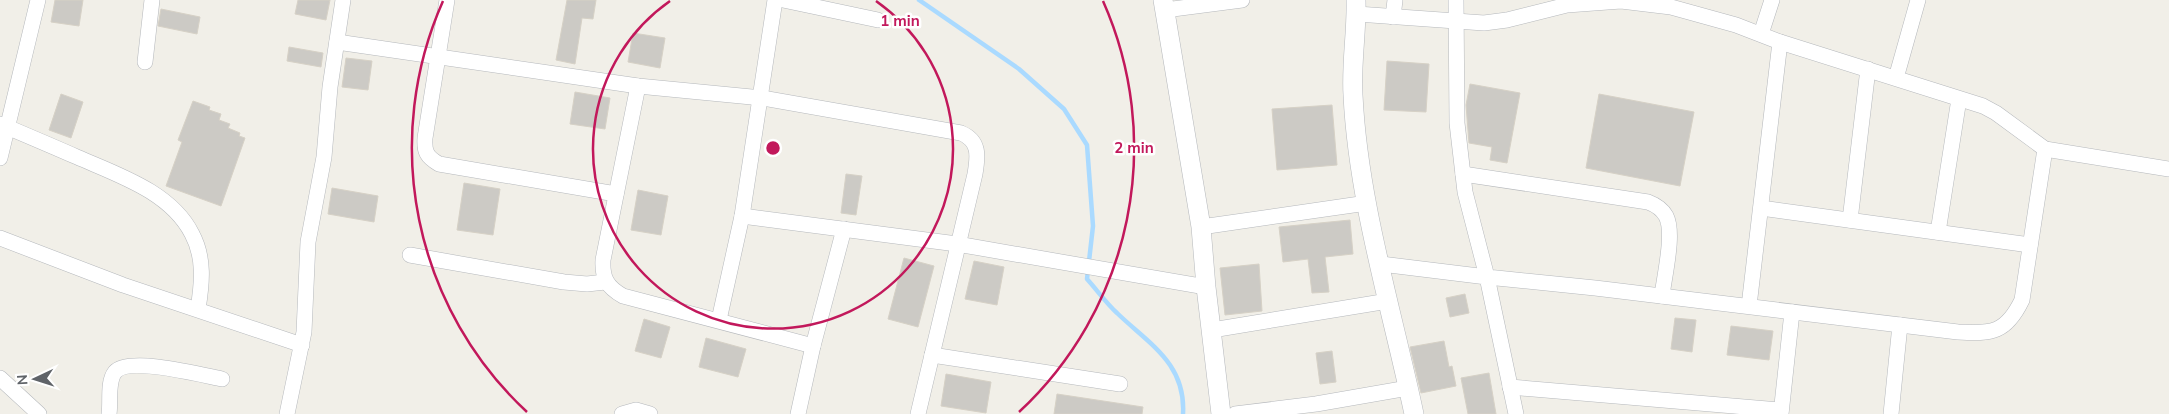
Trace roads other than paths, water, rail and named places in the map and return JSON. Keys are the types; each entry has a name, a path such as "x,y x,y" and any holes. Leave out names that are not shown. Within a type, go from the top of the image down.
{"street":[{"path":"0,158 4,126 38,0"},
{"path":"145,62 152,0"},
{"path":"287,414 302,345 308,242 324,157 343,0"},
{"path":"447,0 425,138 424,150 429,158 439,164 616,194"},
{"path":"719,320 742,216 762,98 775,0"},
{"path":"783,0 878,20"},
{"path":"1222,414 1206,287 1201,227 1164,5 1242,0"},
{"path":"1393,17 1395,0"},
{"path":"1456,0 1457,123 1463,174 1516,414"},
{"path":"1761,34 1772,0"},
{"path":"1896,78 1918,0"},
{"path":"1414,414 1367,203 1353,94 1356,7 1393,17 1484,23 1507,20 1567,2 1621,1 1672,7 1983,106 1996,113 2045,150 2169,169"},
{"path":"337,42 638,86 762,98 961,133 970,137 977,147 978,156 918,414"},
{"path":"1749,306 1780,42"},
{"path":"1850,220 1868,69"},
{"path":"638,86 604,260 602,272 605,282 623,296 813,346"},
{"path":"1938,232 1959,99"},
{"path":"4,126 138,184 176,212 185,222 198,247 202,284 198,309"},
{"path":"1381,264 1900,325 1978,333 1995,331 2006,325 2014,316 2022,300 2045,150"},
{"path":"1463,174 1648,202 1656,205 1668,218 1670,231 1662,296"},
{"path":"1201,227 1367,203"},
{"path":"1761,208 2030,245"},
{"path":"742,216 957,244 1206,287"},
{"path":"798,414 813,346 844,229"},
{"path":"0,238 124,285 302,345"},
{"path":"410,255 564,282 587,284 605,282"},
{"path":"1212,330 1388,302"},
{"path":"1510,387 1690,408 1781,412 1792,312"},
{"path":"1891,414 1900,325"},
{"path":"932,355 1120,384"},
{"path":"109,414 112,380 115,372 124,367 168,368 222,379"},
{"path":"0,378 39,414"},
{"path":"1235,414 1317,409 1408,388"},
{"path":"622,414 636,410 650,414"}],"waterway":[{"path":"919,0 1019,69 1064,109 1087,145 1093,226 1087,279 1113,309 1153,345 1172,368 1182,396 1183,414"}]}
